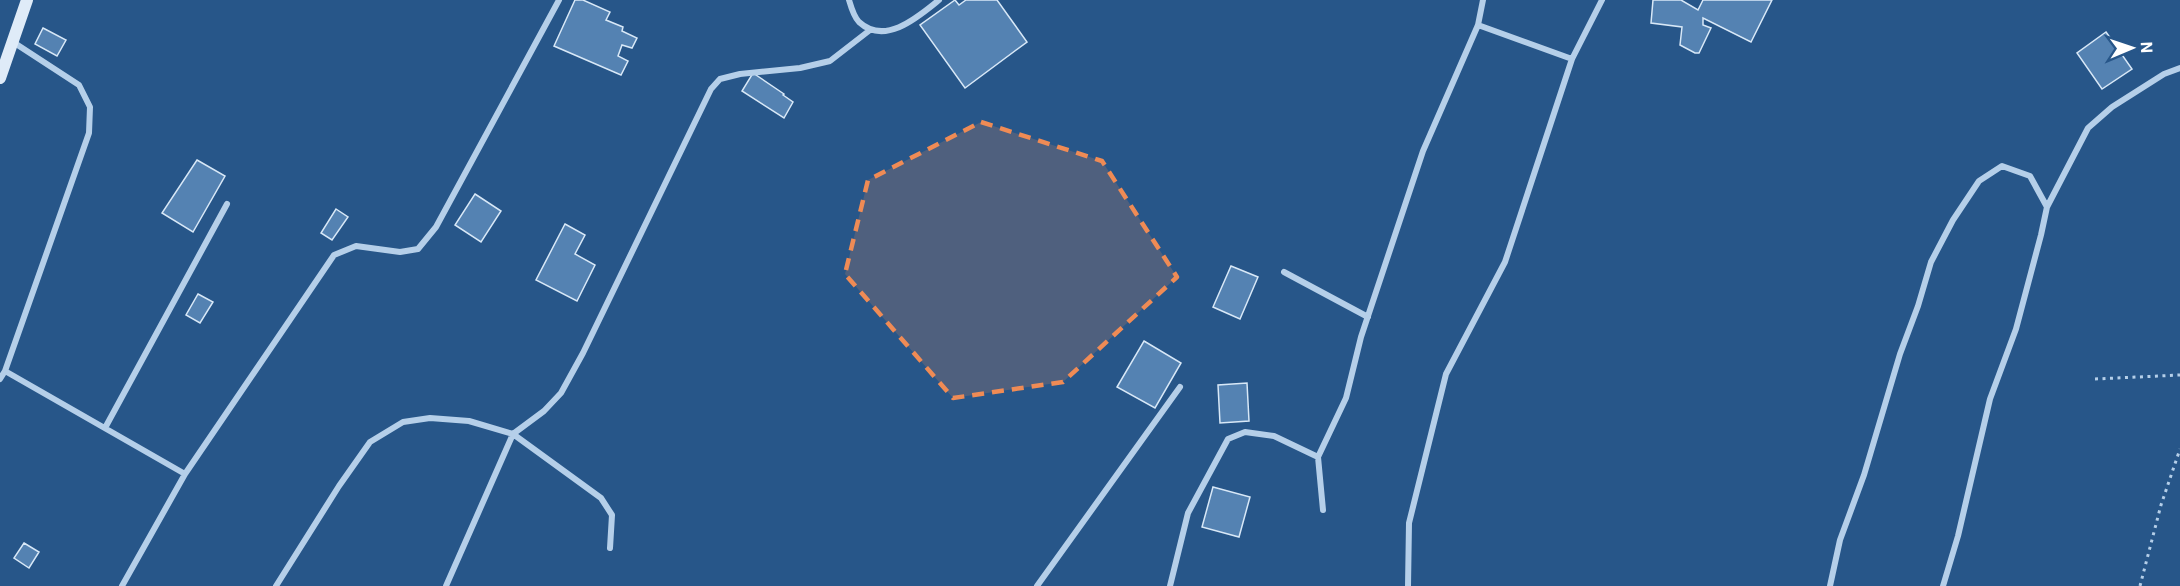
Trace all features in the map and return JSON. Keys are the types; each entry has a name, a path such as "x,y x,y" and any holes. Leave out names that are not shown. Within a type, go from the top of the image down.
{"street":[{"path":"0,78 27,0"},
{"path":"122,586 185,474 334,255 356,246 400,252 418,249 436,227 559,0"},
{"path":"849,0 857,20 870,30 886,31 910,23 939,0"},
{"path":"1323,510 1318,457 1346,398 1368,317 1423,151 1478,25 1483,0"},
{"path":"1408,586 1409,523 1446,374 1505,262 1572,58 1602,0"},
{"path":"1478,25 1572,58"},
{"path":"446,586 513,434 544,411 561,393 583,353 711,89 720,79 740,74 800,68 830,61 870,30"},
{"path":"0,379 89,133 90,107 80,85 13,42"},
{"path":"1943,586 1958,536 1990,399 2016,329 2047,207 2088,128 2112,107 2164,74 2180,68"},
{"path":"1830,586 1840,540 1864,475 1900,354 1931,262 1953,220 1979,181 2002,166 2030,176 2047,207"},
{"path":"105,428 227,204"},
{"path":"1284,272 1368,317"},
{"path":"4,371 185,474"},
{"path":"1037,586 1180,387"},
{"path":"276,586 339,486 370,442 403,422 430,418 469,421 513,434 601,498 612,515 609,548"},
{"path":"1170,586 1188,513 1228,440 1245,432 1274,436 1318,457"}],"path":[{"path":"2096,379 2180,375"},
{"path":"2140,586 2161,506 2180,449"}],"highlighted area":[{"path":"981,122 1102,161 1177,277 1063,382 953,398 845,274 868,180"}],"building":[{"path":"575,0 583,0 610,12 606,20 623,27 622,31 637,38 632,48 622,45 618,56 628,61 621,75 554,46"},
{"path":"955,0 959,5 966,0 997,0 1027,42 965,88 920,25"},
{"path":"1653,0 1681,0 1698,10 1703,0 1772,0 1751,42 1703,18 1703,25 1711,28 1699,53 1695,53 1680,45 1682,27 1651,23"},
{"path":"43,28 66,40 57,56 35,44"},
{"path":"2106,32 2132,69 2102,89 2077,53"},
{"path":"753,73 793,102 784,118 742,91"},
{"path":"197,160 225,176 193,232 162,213"},
{"path":"475,194 501,211 481,242 455,225"},
{"path":"336,209 348,217 332,240 321,233"},
{"path":"565,224 585,235 575,254 595,265 577,301 536,280"},
{"path":"1231,266 1258,277 1240,319 1213,307"},
{"path":"198,294 213,302 200,323 186,315"},
{"path":"1144,341 1181,363 1155,408 1117,387"},
{"path":"1247,383 1249,421 1220,423 1218,385"},
{"path":"1213,487 1250,497 1239,537 1202,527"},
{"path":"24,543 39,552 29,568 14,558"}]}
